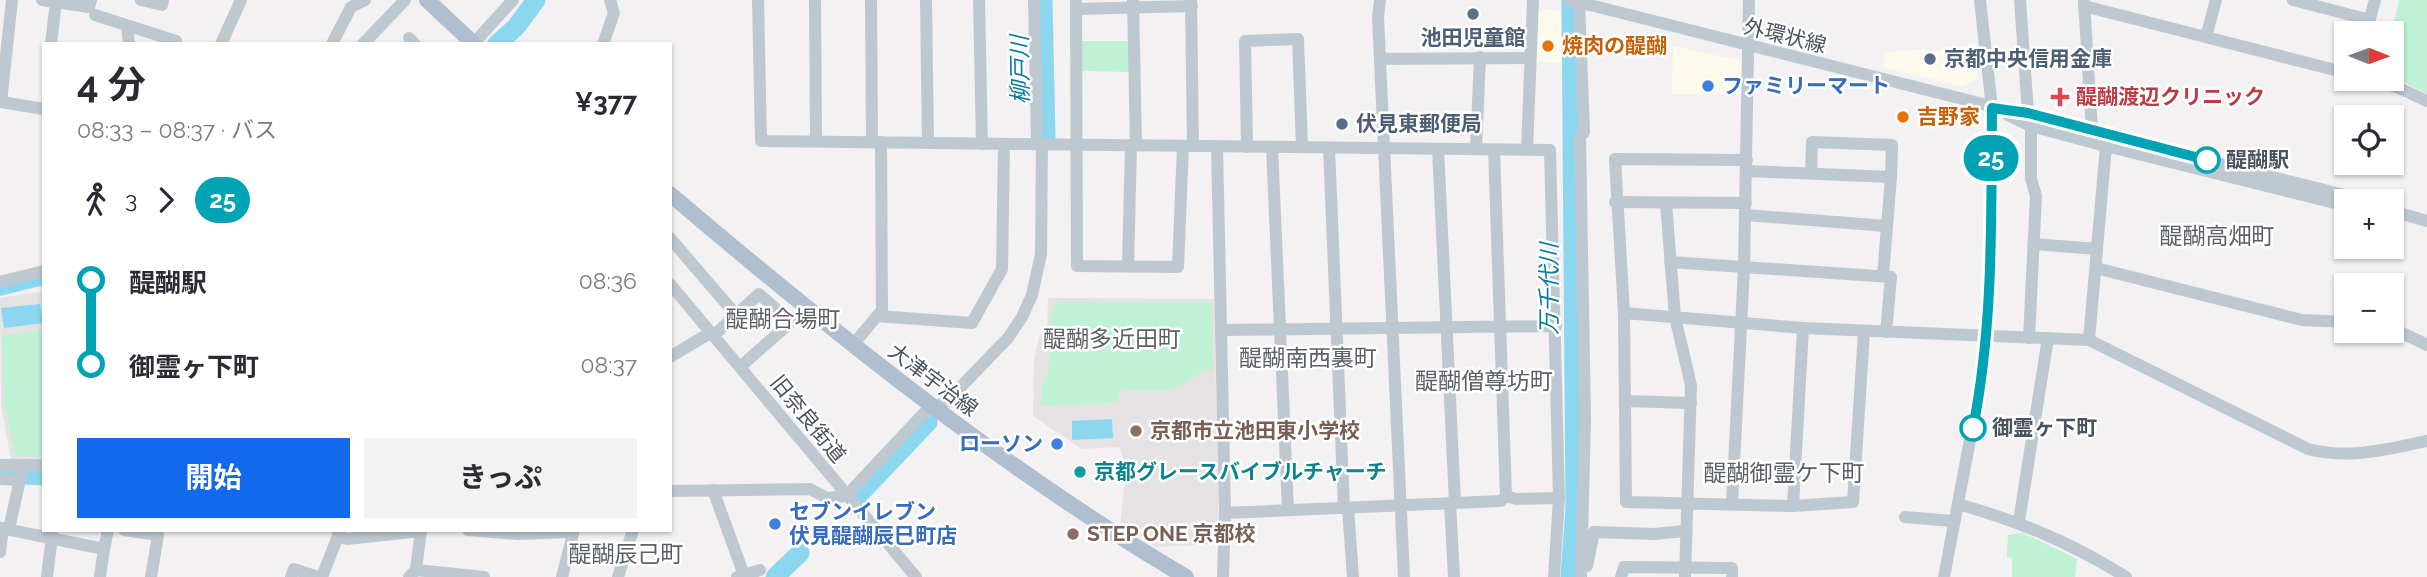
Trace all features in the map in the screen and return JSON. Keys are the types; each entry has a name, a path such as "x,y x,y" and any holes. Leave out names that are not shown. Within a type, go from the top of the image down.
{"main road":[{"path":"427,0 472,42"},
{"name":"大津宇治線","path":"672,196 852,345 934,408 1051,493 1186,577"}],"street":[{"path":"12,0 1,102 42,109"},
{"path":"51,42 49,1 89,7 91,0"},
{"path":"141,0 162,5 163,0"},
{"path":"222,42 241,0"},
{"path":"333,42 351,7 365,0"},
{"path":"365,42 405,0"},
{"path":"476,42 513,0"},
{"path":"604,42 614,13 610,0"},
{"path":"758,0 761,141 1550,150 1559,498 1554,577"},
{"path":"815,0 816,142"},
{"path":"852,345 882,310 871,0"},
{"path":"926,0 928,143"},
{"path":"979,0 982,144"},
{"path":"672,491 810,489 827,498 846,496 924,413 947,401 1008,338 1032,295 1041,254 1034,0"},
{"path":"1380,0 1382,148 1404,577"},
{"path":"1527,149 1533,0"},
{"path":"1731,504 1744,267 1749,0"},
{"path":"1944,577 1984,366 1987,335 1992,108 1980,0"},
{"path":"2020,0 2031,179 2036,196 2029,338"},
{"path":"2206,37 2216,0"},
{"path":"2293,0 2370,20 2375,0"},
{"path":"1577,1 1584,132 1580,137 1585,404 1582,577"},
{"name":"外環状線","path":"1577,1 1992,108 2106,146 2334,203"},
{"path":"1192,3 1188,146 1178,267 1077,266 1076,5 1192,3"},
{"path":"2092,131 2084,3 2334,70"},
{"path":"1128,267 1133,145 1134,4"},
{"path":"95,15 176,42"},
{"path":"127,26 129,42"},
{"path":"1247,147 1245,41 1298,39 1302,147"},
{"path":"1476,149 1480,57"},
{"path":"1380,59 1530,58"},
{"path":"2404,90 2427,101"},
{"name":"外環状線","path":"2029,120 2092,131 2334,192"},
{"path":"1811,172 1812,142 1892,145 1883,276"},
{"path":"877,316 972,323 1002,269 1004,144"},
{"path":"1217,146 1225,513 1223,577"},
{"path":"2089,340 2106,146"},
{"path":"1272,147 1288,510"},
{"path":"1329,148 1346,508 1353,577"},
{"path":"1438,149 1447,328 1454,577"},
{"path":"1225,513 1501,501 1506,496 1494,150"},
{"path":"1864,332 1853,502 1793,506 1626,502 1624,313 1615,202 1615,159 1891,177"},
{"path":"1615,202 1746,209 1886,226"},
{"path":"1666,203 1675,317 1691,385 1685,503 1685,572"},
{"path":"2404,216 2427,221"},
{"path":"672,240 736,315"},
{"path":"2034,244 2097,249"},
{"path":"1670,262 1891,277 1886,332"},
{"path":"2096,268 2302,320 2334,322"},
{"path":"0,282 42,272"},
{"name":"旧奈良街道","path":"672,286 916,577"},
{"path":"672,356 712,335 759,294 791,322 740,367"},
{"path":"1624,313 1864,332 2089,340 2314,451 2345,455 2374,453 2427,441"},
{"path":"1221,330 1556,326"},
{"path":"1793,506 1802,328"},
{"path":"2404,334 2427,345"},
{"path":"2019,522 2048,338"},
{"path":"1625,401 1690,403"},
{"path":"0,465 21,474"},
{"path":"0,479 42,466"},
{"path":"0,552 4,528 21,474"},
{"path":"713,490 741,576 760,570"},
{"path":"1506,496 1516,499 1559,498"},
{"path":"1958,504 2019,522 2071,544 2126,577"},
{"path":"1905,517 1953,522"},
{"path":"4,528 104,549"},
{"path":"1582,577 1594,532 1654,534 1685,531"},
{"path":"100,577 108,532"},
{"path":"138,532 158,535 151,577"},
{"path":"291,577 294,569 320,577 338,533 347,540 413,532"},
{"path":"421,532 412,573 484,577"},
{"path":"483,532 520,532"},
{"path":"562,577 573,532"},
{"path":"618,577 632,532"},
{"path":"47,577 52,536"},
{"path":"1621,577 1624,568 1685,572 1732,568 1732,577"}],"shaded area":[{"name":"焼肉の醍醐","path":"1546,9 1561,12 1561,63 1534,62 1536,14"},
{"name":"京都中央信用金庫","path":"1975,44 1978,78 1963,87 1882,67 1885,52 1927,49 1928,52"},
{"path":"1673,46 1743,61 1742,94 1672,94"},
{"path":"42,293 42,461 11,460 1,404 0,298"},
{"name":"京都市立池田東小学校","path":"1048,298 1214,299 1219,544 1156,547 1120,523 1126,473 1120,447 1082,449 1033,416 1034,361 1039,337 1047,328"}],"green space":[{"path":"2399,0 2427,0 2427,94 2404,82 2404,21 2395,21"},
{"path":"1082,41 1129,41 1129,72 1082,71"},
{"path":"1058,302 1211,302 1213,369 1170,389 1119,389 1119,402 1041,406 1042,386 1048,374 1052,307"},
{"path":"42,330 42,458 15,455 4,401 2,335"},
{"path":"2023,533 2077,559 2075,577 2012,577 2012,558 2007,557 2008,535"}],"water":[{"path":"531,0 537,0 527,18 497,42 493,42 521,15"},
{"path":"1564,0 1570,0 1572,287"},
{"path":"42,277 42,286 0,296 0,284"},
{"path":"40,304 42,323 4,328 1,308"},
{"path":"1112,419 1113,438 1072,440 1072,421"}],"waterway":[{"path":"499,42 516,27 536,0"},
{"name":"柳戸川","path":"1043,0 1046,139"},
{"name":"万千代川","path":"1570,577 1575,508 1571,0"},
{"name":"柳戸川","path":"855,499 928,422"},
{"path":"1,474 42,476"},
{"name":"柳戸川","path":"775,577 800,553"}],"bus line":[{"name":"25","path":"1973,428 1984,366 1989,309 1992,108 2028,113 2207,160"}],"place":[{"name":"池田児童館","path":"1473,14"},
{"name":"焼肉の醍醐","path":"1548,46"},
{"name":"京都中央信用金庫","path":"1930,59"},
{"name":"ファミリーマート","path":"1708,86"},
{"name":"醍醐渡辺クリニック","path":"2060,97"},
{"name":"吉野家","path":"1903,117"},
{"name":"伏見東郵便局","path":"1342,124"},
{"name":"醍醐駅","path":"2207,160"},
{"name":"御霊ヶ下町","path":"1973,428"},
{"name":"京都市立池田東小学校","path":"1136,431"},
{"name":"ローソン","path":"1057,444"},
{"name":"京都グレースバイブルチャーチ","path":"1080,472"},
{"name":"セブンイレブン 伏見醍醐辰巳町店","path":"775,524"},
{"name":"STEP ONE 京都校","path":"1073,534"}],"district":[{"name":"醍醐高畑町","path":"2217,236"},
{"name":"醍醐合場町","path":"783,319"},
{"name":"醍醐多近田町","path":"1112,339"},
{"name":"醍醐南西裏町","path":"1308,358"},
{"name":"醍醐僧尊坊町","path":"1484,381"},
{"name":"醍醐御霊ケ下町","path":"1784,473"},
{"name":"醍醐辰己町","path":"626,554"}]}
